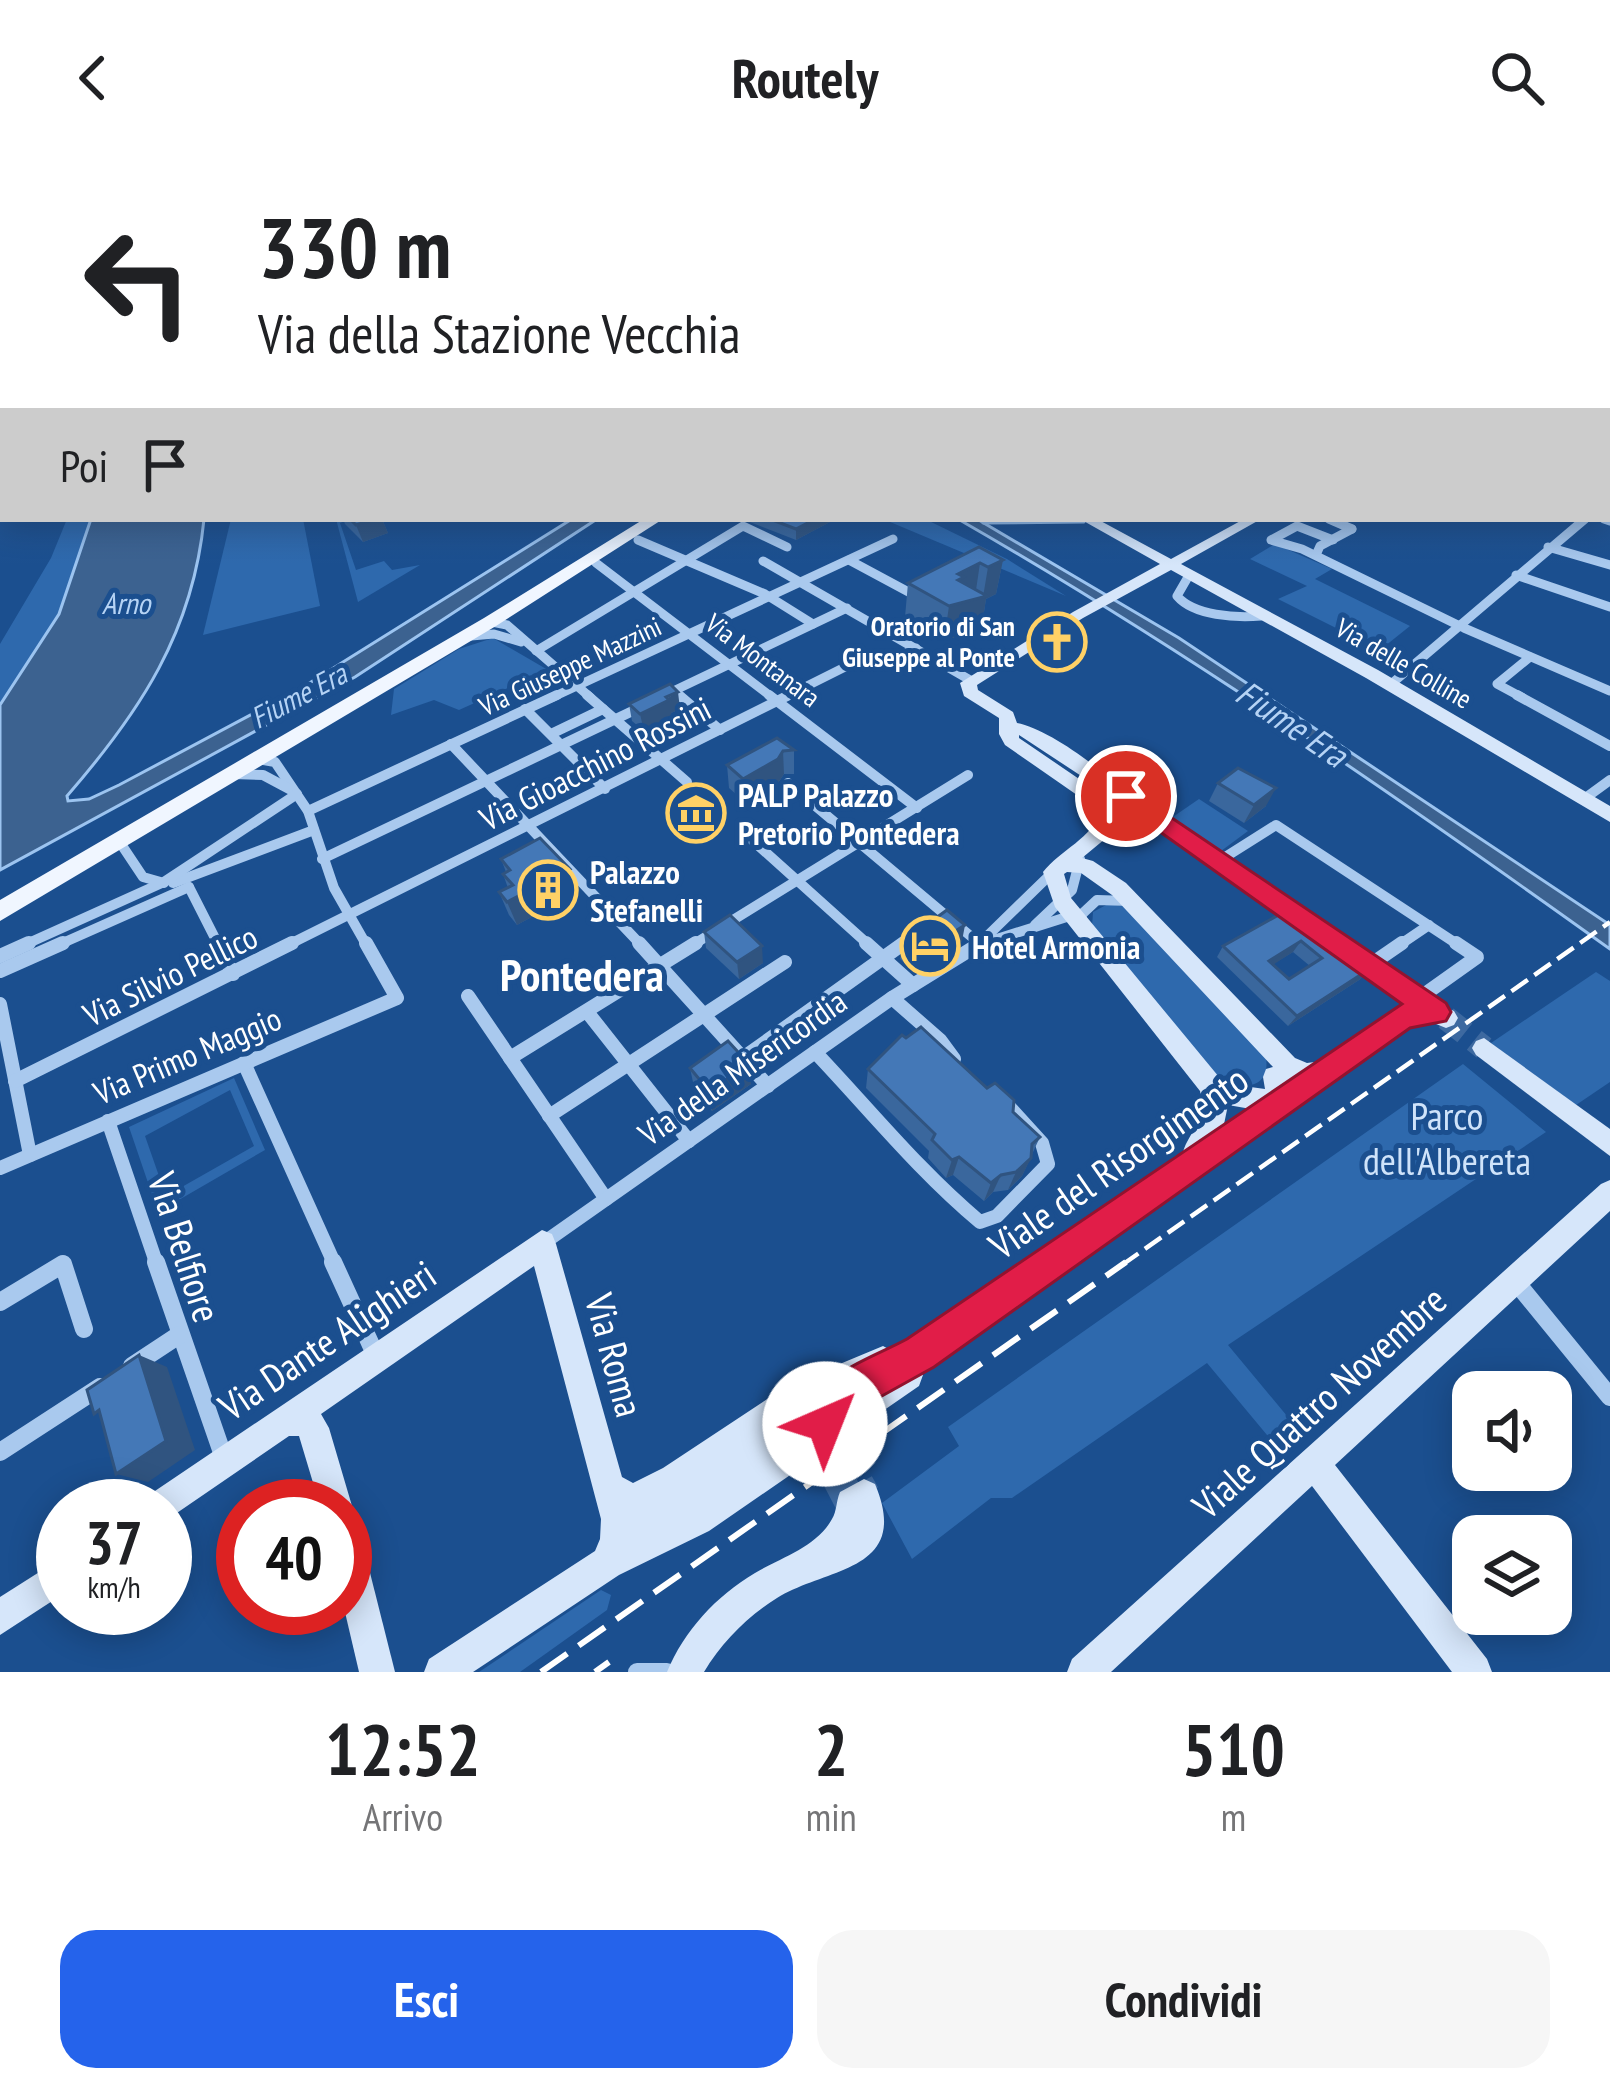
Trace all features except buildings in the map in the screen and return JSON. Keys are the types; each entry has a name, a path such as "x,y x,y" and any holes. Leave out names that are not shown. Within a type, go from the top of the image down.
{"main road":[{"path":"0,912 232,775 264,769 281,746 650,522"}],"street":[{"name":"Via delle Colline","path":"1093,522 1390,685 1610,814"},
{"path":"971,686 1082,614 1249,522"},
{"path":"1318,551 1352,529 1336,522"},
{"path":"1390,685 1581,522"},
{"path":"532,648 743,526 787,547 763,561 916,648 971,686 1007,716 1011,741 1109,808 1112,815 1077,853 1072,914 1210,1085 1217,1105 1216,1121 1186,1165"},
{"path":"1333,539 1298,526 1271,540 1318,551 1459,626 1610,691"},
{"path":"638,539 771,597 813,624"},
{"name":"Via Giuseppe Mazzini","path":"308,811 892,539"},
{"path":"1548,547 1610,565"},
{"path":"849,560 916,596"},
{"name":"Via Montanara","path":"596,563 916,808"},
{"path":"1516,574 1610,607"},
{"path":"1188,577 1179,601 1238,618 1261,616"},
{"path":"1213,612 1227,597"},
{"path":"510,633 507,618 514,608"},
{"path":"322,859 847,608"},
{"path":"490,622 532,648 687,782"},
{"path":"464,638 510,633"},
{"path":"878,666 916,648"},
{"name":"Via Gioacchino Rossini","path":"350,918 865,657"},
{"path":"1530,657 1497,684 1610,746"},
{"path":"674,691 720,730"},
{"path":"525,709 605,788"},
{"path":"551,734 603,709"},
{"path":"1008,734 1026,730 1433,1010 1477,957 1276,825 1269,825 1219,861"},
{"path":"451,744 768,1086"},
{"path":"281,746 288,778"},
{"path":"296,793 264,769 271,760 288,778 308,811 322,859 350,918"},
{"path":"510,1058 968,775"},
{"path":"1584,799 1610,780"},
{"path":"788,783 980,944"},
{"path":"1077,853 1120,811 1118,798 1108,785"},
{"path":"168,883 296,793"},
{"path":"0,956 168,883 314,830"},
{"path":"741,830 913,985"},
{"path":"119,841 143,877 189,887"},
{"path":"1077,853 1127,897 1272,1076 1234,1096 1210,1085"},
{"name":"Via della Misericordia","path":"542,1244 892,998 980,944 1077,853"},
{"path":"0,971 189,887"},
{"path":"189,887 232,974"},
{"name":"Via della Misericordia","path":"980,944 1083,911 1099,899 1127,897"},
{"path":"743,1058 944,914"},
{"name":"Via Silvio Pellico","path":"15,1081 350,918"},
{"name":"Via Primo Maggio","path":"0,1168 397,998 350,918"},
{"path":"1370,965 1429,925"},
{"path":"549,1116 784,962"},
{"path":"468,996 606,1199"},
{"path":"815,1052 890,1130 926,1178 971,1218 984,1222 1040,1176 1048,1161 1042,1143 1015,1111 892,998"},
{"path":"0,1004 29,1155"},
{"name":"Viale del Risorgimento","path":"618,1557 686,1500 810,1428 833,1402 921,1353 1186,1165 1272,1076 1327,1071 1407,1015 1433,1010"},
{"path":"588,1012 689,1141"},
{"path":"1484,1048 1610,1144"},
{"path":"244,1063 377,1357"},
{"name":"Via Belfiore","path":"109,1121 225,1461"},
{"name":"Viale Quattro Novembre","path":"1085,1672 1610,1193"},
{"name":"Via Dante Alighieri","path":"192,1484 542,1244"},
{"name":"Via Roma","path":"542,1244 607,1487 618,1533 618,1557"},
{"path":"0,1303 64,1264 84,1329"},
{"path":"1515,1281 1610,1397"},
{"name":"Viale del Risorgimento","path":"618,1557 677,1476 808,1392 958,1324"},
{"name":"Viale del Risorgimento","path":"618,1557 685,1527 770,1471 926,1361 958,1324"},
{"path":"0,1452 179,1335"},
{"path":"284,1421 305,1420 314,1428 329,1479"},
{"path":"1314,1463 1474,1672"},
{"path":"607,1487 623,1498 638,1499 677,1476"},
{"path":"685,1672 727,1614 802,1568 833,1560 858,1544 868,1523 857,1499"},
{"path":"442,1672 618,1557"},
{"path":"0,1618 36,1593"},
{"path":"368,1635 377,1672"},
{"path":"637,1672 668,1672"}],"green space":[{"path":"66,522 90,522 59,614 0,705 0,644 51,558"},
{"path":"230,522 304,522 320,606 203,635"},
{"path":"337,522 342,522 356,570 384,561 392,570 420,565 358,602"},
{"path":"890,522 931,522 1007,559 1066,596"},
{"path":"1275,544 1332,569 1315,579 1410,626 1380,650 1278,599 1307,586 1250,559"},
{"path":"493,638 548,670 459,710 434,700 391,715 394,689 459,649"},
{"path":"1199,799 1248,831 1217,854 1167,821"},
{"path":"1108,904 1128,907 1266,1057 1264,1077 1243,1086 1216,1079 1092,927 1093,912"},
{"path":"1596,972 1610,981 1610,1082 1576,1105 1491,1043"},
{"name":"Parco dell'Albereta","path":"1463,1064 1546,1132 1228,1345 1297,1428 1277,1447 1207,1363 1012,1498 991,1498 912,1559 882,1503 959,1446 948,1427"},
{"path":"234,1078 265,1150 158,1212 129,1127","holes":["230,1090 254,1146 166,1196 145,1136"]},
{"path":"601,1590 611,1595 607,1610 520,1672 479,1672"}],"water":[{"name":"Arno","path":"90,522 204,522 188,598 159,668 118,733 67,796 68,801 89,799 303,687 567,522 592,522 355,677 0,870 0,705 59,614"},
{"name":"Fiume Era","path":"963,522 982,522 1179,638 1610,925 1610,949 1289,726"}],"waterway":[{"path":"983,523 1084,522"}],"tunnel":[{"path":"1446,1018 1484,1048"},
{"path":"814,1432 851,1503"},
{"path":"835,1443 864,1495"}],"railway":[{"path":"1122,1265 1610,922"},
{"path":"541,1672 1126,1262"},
{"path":"595,1672 609,1662"}],"place":[{"name":"Oratorio di San Giuseppe al Ponte","path":"1057,642"},
{"name":"PALP Palazzo Pretorio Pontedera","path":"696,813"},
{"name":"Palazzo Stefanelli","path":"548,890"},
{"name":"Hotel Armonia","path":"930,946"}],"district":[{"name":"Pontedera","path":"582,974"}],"route":[{"path":"825,1424 826,1408 839,1398 921,1353 1400,1019 1418,1011 1436,1012 1126,796"}]}
